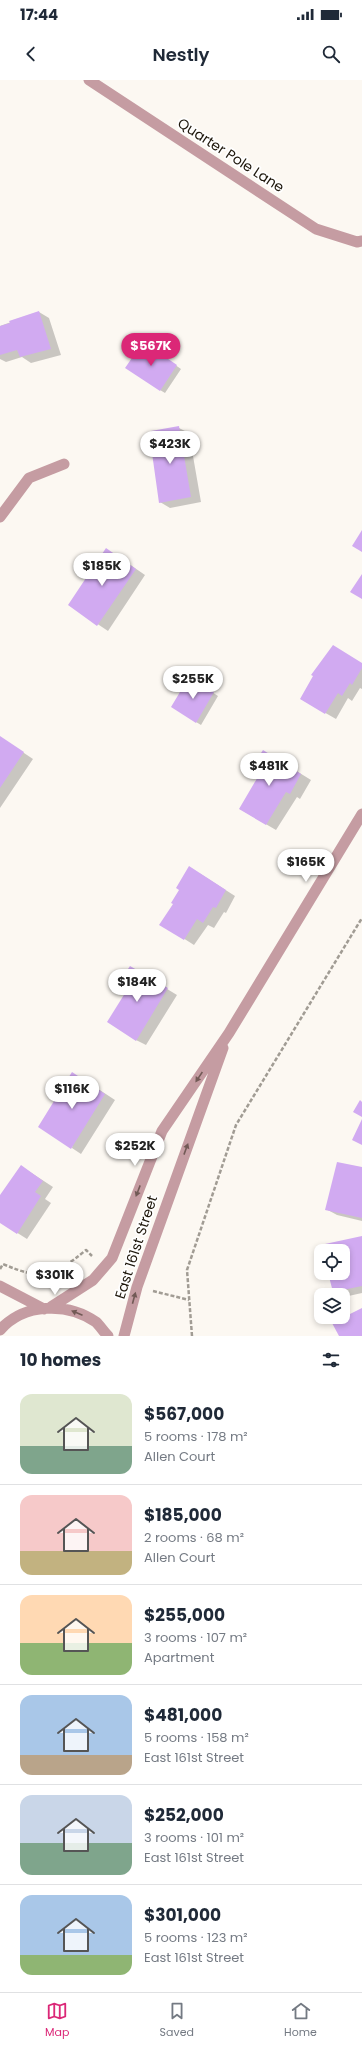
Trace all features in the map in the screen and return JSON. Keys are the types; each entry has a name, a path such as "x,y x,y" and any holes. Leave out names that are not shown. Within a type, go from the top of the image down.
{"street":[{"name":"Quarter Pole Lane","path":"89,80 316,229 357,242 362,241"},
{"path":"0,517 30,478 64,464"},
{"name":"East 161st Street","path":"47,1308 93,1280 112,1258 162,1131 229,1033 362,814"},
{"name":"East 161st Street","path":"124,1336 137,1287 175,1178 229,1033"},
{"path":"0,1286 47,1308"},
{"path":"0,1330 6,1323 27,1312 47,1308 75,1311 96,1323 108,1336"}],"path":[{"path":"192,1336 187,1270 236,1125 362,918"},
{"path":"0,1269 3,1264 23,1273 53,1273 86,1250"},
{"path":"158,1293 189,1300"}],"building":[{"path":"39,311 51,349 20,357 17,350 0,355 0,326 10,323 9,321"},
{"path":"143,342 177,365 160,391 125,368"},
{"path":"179,426 191,497 159,503 152,453 156,453 151,431"},
{"path":"362,530 362,552 352,546"},
{"path":"106,548 136,569 97,626 68,605"},
{"path":"362,574 362,599 350,592"},
{"path":"333,645 362,663 362,668 352,685 350,683 342,696 338,693 325,714 300,699 313,676 311,675"},
{"path":"189,677 214,692 196,723 171,707"},
{"path":"0,736 24,752 0,788"},
{"path":"263,750 301,774 290,794 286,792 266,825 239,809 259,775 250,770"},
{"path":"189,866 226,890 216,908 213,907 203,923 197,919 184,940 159,925 173,904 171,903 179,890 176,888"},
{"path":"130,966 168,988 136,1041 107,1022 127,990 118,984"},
{"path":"72,1072 105,1094 71,1149 38,1127"},
{"path":"360,1100 362,1102 362,1117 353,1112"},
{"path":"362,1119 362,1145 352,1140"},
{"path":"337,1162 362,1167 362,1218 325,1210"},
{"path":"21,1165 43,1181 35,1192 41,1196 17,1234 0,1223 0,1195"},
{"path":"362,1236 362,1286 350,1288 332,1288 330,1280 350,1280 350,1244 325,1244"},
{"path":"362,1308 362,1336 339,1336 333,1324 350,1324 350,1314"}]}
